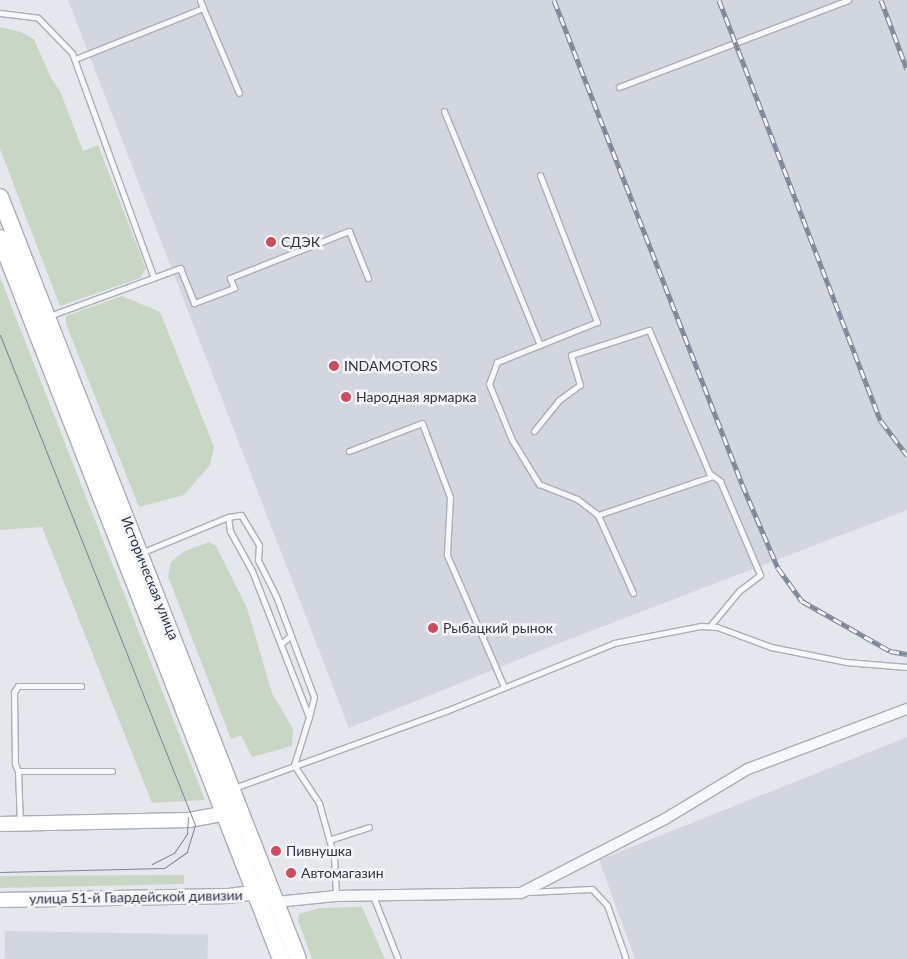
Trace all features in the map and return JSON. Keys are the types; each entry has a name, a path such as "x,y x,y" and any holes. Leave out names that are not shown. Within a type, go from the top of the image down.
{"highway":[{"name":"Историческая улица","path":"0,197 233,788 233,812"},
{"name":"Историческая улица","path":"0,238 267,895 298,959"},
{"name":"Историческая улица","path":"267,895 281,959"}],"main road":[{"path":"0,824 189,820 233,812"},
{"name":"улица 51-й Гвардейской дивизии","path":"0,900 267,895"}],"street":[{"path":"267,895 373,896 521,893 665,819 748,769 907,709"}],"lane":[{"path":"200,0 239,92"},
{"path":"619,87 848,0"},
{"path":"75,59 203,8"},
{"path":"0,13 38,18 75,59 99,133 154,278"},
{"path":"444,111 540,345"},
{"path":"540,175 597,322 497,362 489,384 512,440 539,484 577,499 598,515 632,593"},
{"path":"46,317 180,268 194,303 234,288 230,278 349,231 368,278"},
{"path":"534,431 558,400 580,385 571,355 649,330 713,476 720,481 760,575 739,591 710,626"},
{"path":"349,451 422,423 450,497 447,555 504,687"},
{"path":"598,515 713,476"},
{"path":"140,553 228,518 241,515 259,545 258,560 291,635 314,697 294,765"},
{"path":"228,518 230,531 252,570 309,717"},
{"path":"233,788 504,687 614,643 710,626 771,647 846,662 907,667"},
{"path":"281,644 291,635"},
{"path":"20,824 18,771 15,764 14,692 18,686 81,686"},
{"path":"294,765 319,803 337,876 336,896"},
{"path":"18,771 112,770"},
{"path":"329,840 369,827"},
{"path":"521,893 592,889 607,905 626,959"},
{"path":"373,896 398,959"}],"shaded area":[{"path":"68,0 907,0 907,510 562,642 349,728"},
{"path":"907,737 907,959 635,959 599,860"},
{"path":"5,931 208,935 208,959 5,959"}],"green space":[{"path":"0,27 21,32 34,39 51,78 60,91 83,151 98,145 146,269 140,278 60,306 0,149"},
{"path":"0,277 205,800 152,803 42,527 0,530"},
{"path":"122,296 160,312 214,447 210,465 184,495 139,507 66,324 66,316"},
{"path":"209,542 216,546 247,608 272,693 293,729 292,746 252,757 241,735 231,739 168,576 171,562 183,552"},
{"path":"184,875 184,884 0,888 0,876"},
{"path":"362,907 385,959 312,959 298,920 299,914 319,908"}],"tram line":[{"path":"0,335 195,825 187,852 164,868 0,872"},
{"path":"152,864 174,853 187,834 188,817"}],"railway":[{"path":"554,0 742,484 778,568 802,601 890,651 907,654"},
{"path":"719,0 881,421 907,455"},
{"path":"881,0 907,69"}],"place":[{"name":"СДЭК","path":"271,242"},
{"name":"INDAMOTORS","path":"334,366"},
{"name":"Народная ярмарка","path":"346,397"},
{"name":"Рыбацкий рынок","path":"433,628"},
{"name":"Пивнушка","path":"276,851"},
{"name":"Автомагазин","path":"291,873"}]}
